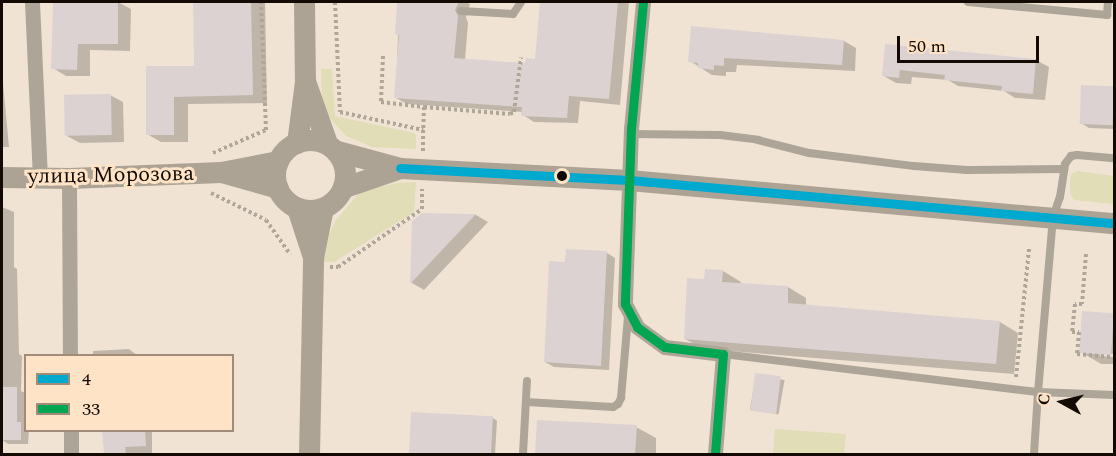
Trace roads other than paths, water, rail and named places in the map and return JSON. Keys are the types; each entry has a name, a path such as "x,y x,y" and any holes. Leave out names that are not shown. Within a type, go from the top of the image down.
{"street":[{"path":"32,2 40,178"},
{"path":"297,143 305,81 304,2"},
{"path":"643,2 631,134 625,304 637,327 665,347 723,354 715,454"},
{"path":"305,81 332,147 344,162 342,188 335,200 323,207 310,210 297,208 285,200 278,188 275,175 278,162 285,150 297,143 310,140 332,147 400,168 629,180 1114,223"},
{"path":"220,172 278,162"},
{"path":"342,188 400,168"},
{"path":"220,172 278,188"},
{"name":"улица Морозова","path":"2,177 69,178 220,172"},
{"path":"69,178 70,354"},
{"path":"309,454 313,257 323,207"},
{"path":"297,208 313,257"},
{"path":"71,432 72,454"}],"lane":[{"path":"461,11 513,14 521,2"},
{"path":"968,2 1107,15 1108,2"},
{"path":"631,134 720,135 758,140 809,153 914,166 967,170 1064,169"},
{"path":"1034,454 1053,218 1060,197 1064,169 1067,159 1071,156 1114,158"},
{"path":"526,402 613,407 618,404 621,398 628,311"},
{"path":"723,354 1038,392 1114,395"},
{"path":"523,454 527,381"}]}
